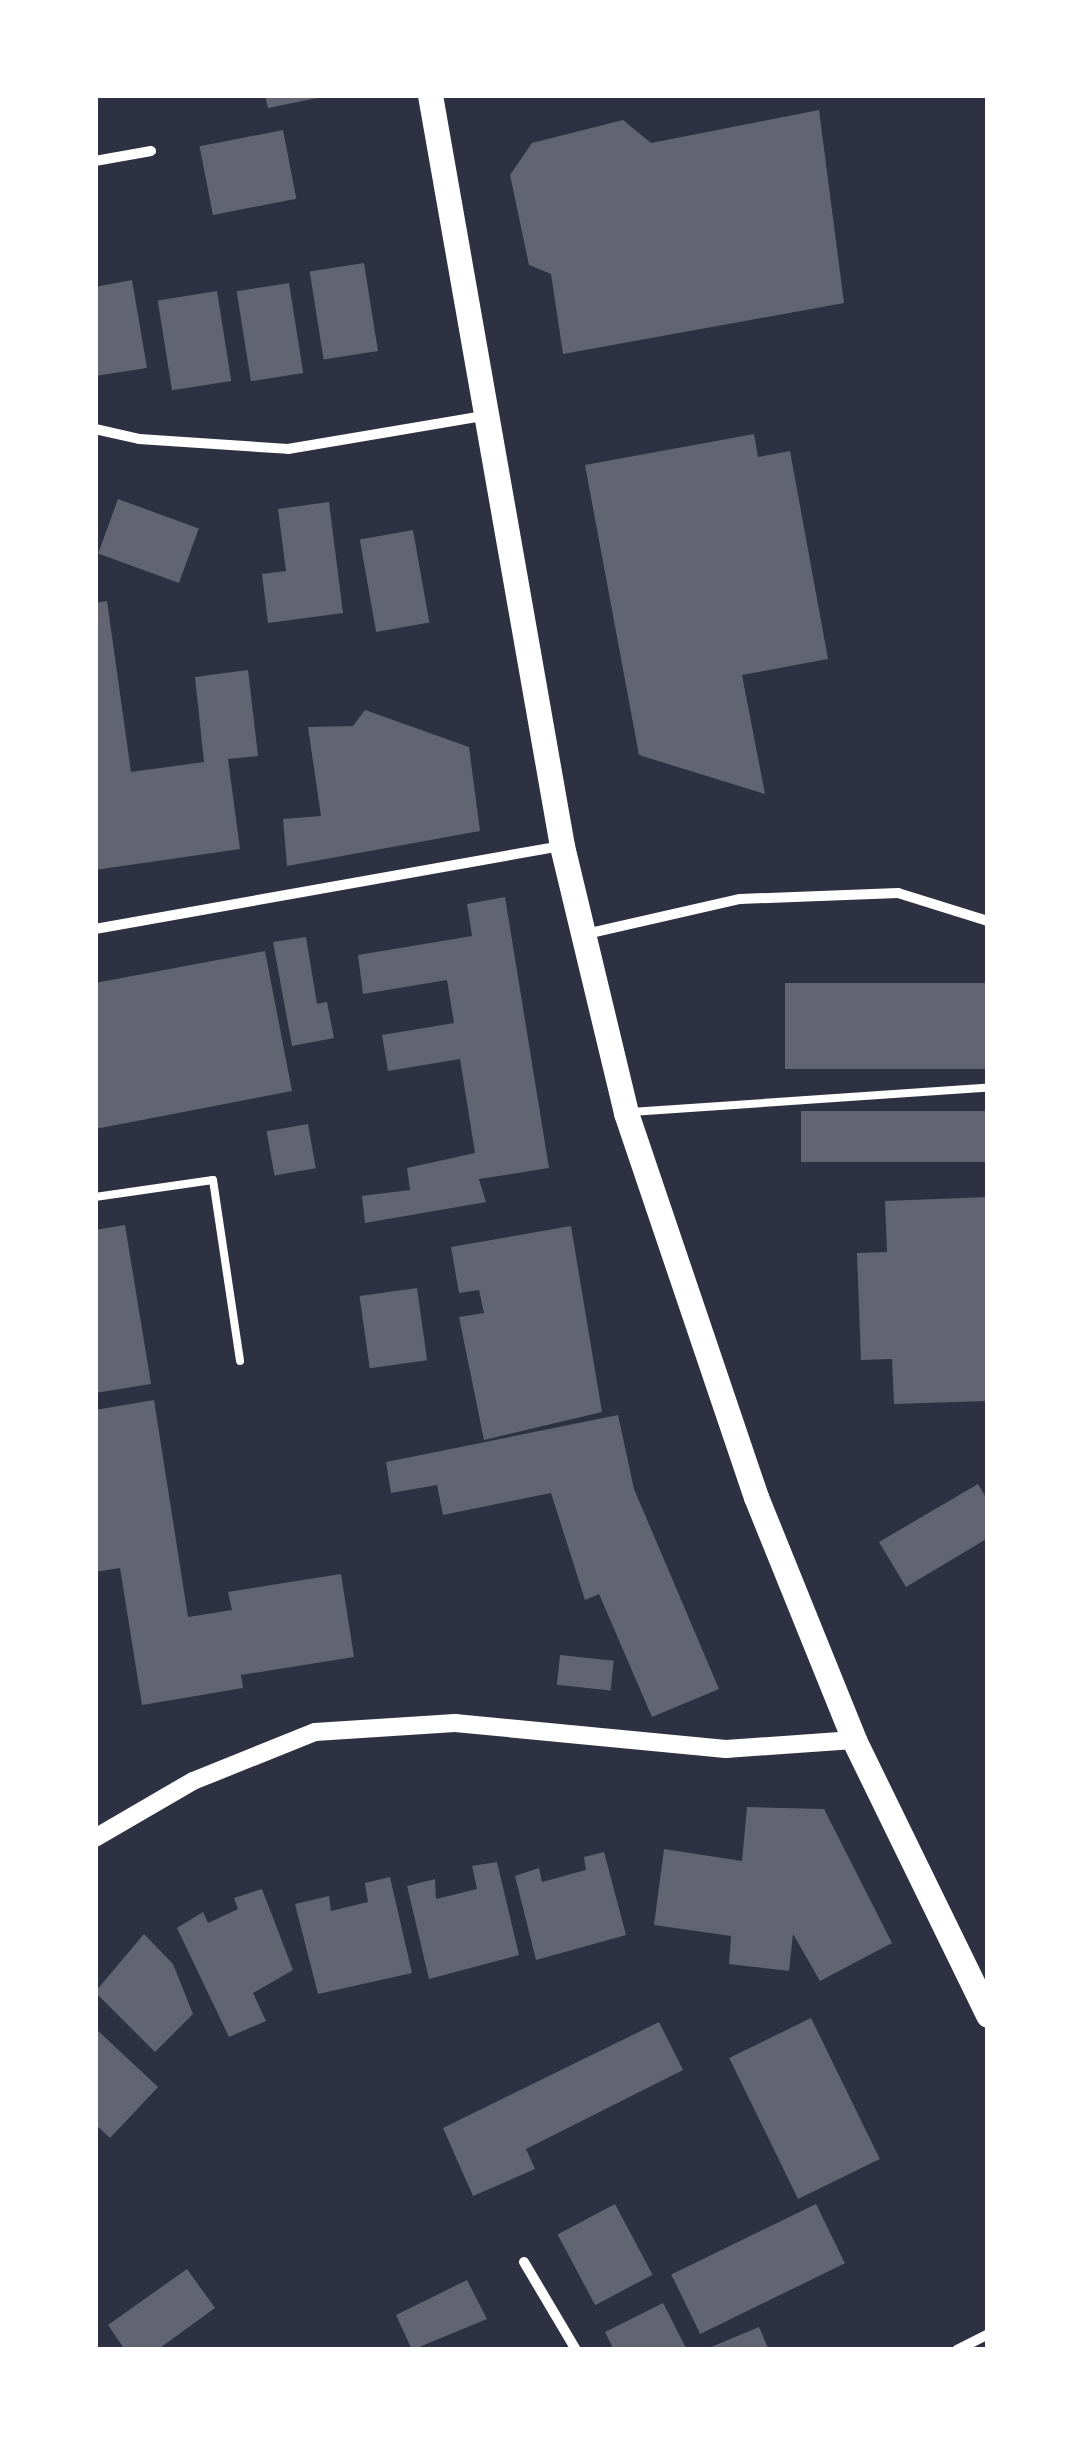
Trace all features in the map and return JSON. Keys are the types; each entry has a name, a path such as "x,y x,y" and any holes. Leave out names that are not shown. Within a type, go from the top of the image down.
{"main road":[{"path":"430,95 562,846 626,1113 756,1497 854,1740 988,2015"}],"street":[{"path":"95,161 151,151"},
{"path":"95,429 139,439 288,448 489,415"},
{"path":"95,929 562,846"},
{"path":"586,934 740,899 898,893 988,920"},
{"path":"95,1838 193,1781 314,1732 455,1724 726,1749 854,1740"},
{"path":"524,2262 576,2350"},
{"path":"957,2350 988,2334"}],"lane":[{"path":"626,1113 985,1088"},
{"path":"95,1197 213,1180 240,1361"}],"building":[{"path":"265,95 322,95 322,97 268,108"},
{"path":"819,110 844,303 563,354 551,274 529,265 510,175 532,143 623,120 651,143"},
{"path":"283,130 296,199 213,215 200,146"},
{"path":"364,263 378,351 324,360 310,272"},
{"path":"132,280 147,368 95,376 95,287"},
{"path":"289,283 303,373 251,381 237,291"},
{"path":"217,291 231,381 172,390 158,300"},
{"path":"754,434 758,457 790,451 828,659 742,675 765,794 639,755 585,465"},
{"path":"118,499 199,528 179,583 98,554"},
{"path":"329,502 343,613 268,623 262,574 286,571 278,509"},
{"path":"413,530 429,623 376,632 360,539"},
{"path":"107,601 131,772 204,762 195,677 248,670 258,756 228,759 240,849 95,870 95,603"},
{"path":"365,710 469,747 480,831 287,866 283,819 321,816 308,727 353,726"},
{"path":"505,897 549,1168 479,1179 486,1202 365,1223 362,1196 410,1190 407,1168 475,1153 460,1059 388,1071 382,1035 454,1023 447,980 363,994 358,955 472,936 467,904"},
{"path":"306,937 317,1004 327,1002 334,1038 292,1046 273,942"},
{"path":"265,951 292,1091 95,1129 95,983"},
{"path":"785,983 988,983 988,1069 785,1069"},
{"path":"801,1111 988,1111 988,1162 801,1162"},
{"path":"308,1124 316,1168 274,1176 267,1131"},
{"path":"988,1197 988,1401 894,1404 892,1359 861,1360 857,1253 887,1252 885,1201"},
{"path":"125,1225 151,1384 95,1393 95,1230"},
{"path":"571,1226 602,1412 484,1440 459,1317 484,1313 479,1290 459,1293 451,1247"},
{"path":"417,1288 427,1360 370,1368 360,1296"},
{"path":"154,1400 188,1617 232,1610 228,1592 341,1574 354,1657 241,1675 243,1688 142,1705 120,1568 95,1572 95,1410"},
{"path":"618,1415 634,1489 719,1689 652,1717 599,1594 585,1600 551,1493 443,1515 437,1485 391,1493 386,1462"},
{"path":"978,1484 988,1501 988,1538 906,1587 879,1542"},
{"path":"560,1655 614,1661 611,1690 557,1685"},
{"path":"747,1807 824,1809 892,1943 820,1981 793,1934 789,1971 729,1964 731,1936 654,1925 664,1849 742,1861"},
{"path":"604,1852 626,1935 536,1960 515,1876 539,1868 542,1882 586,1870 584,1857"},
{"path":"497,1862 519,1955 429,1979 407,1886 435,1879 436,1899 477,1889 472,1866"},
{"path":"390,1877 412,1973 318,1994 295,1904 329,1896 331,1911 368,1902 365,1883"},
{"path":"262,1889 293,1970 253,1993 266,2021 229,2037 177,1928 203,1912 208,1923 238,1909 234,1898"},
{"path":"144,1934 173,1964 193,2014 155,2052 95,1992"},
{"path":"811,2018 880,2159 798,2199 729,2058"},
{"path":"659,2022 683,2070 526,2149 535,2169 473,2196 443,2128"},
{"path":"95,2028 158,2087 110,2138 95,2124"},
{"path":"615,2204 653,2275 595,2305 558,2235"},
{"path":"816,2204 845,2263 700,2334 671,2275"},
{"path":"187,2269 215,2308 157,2350 125,2350 108,2325"},
{"path":"467,2280 487,2319 412,2350 396,2315"},
{"path":"663,2303 687,2350 614,2350 605,2332"},
{"path":"759,2327 769,2350 704,2350"}]}
